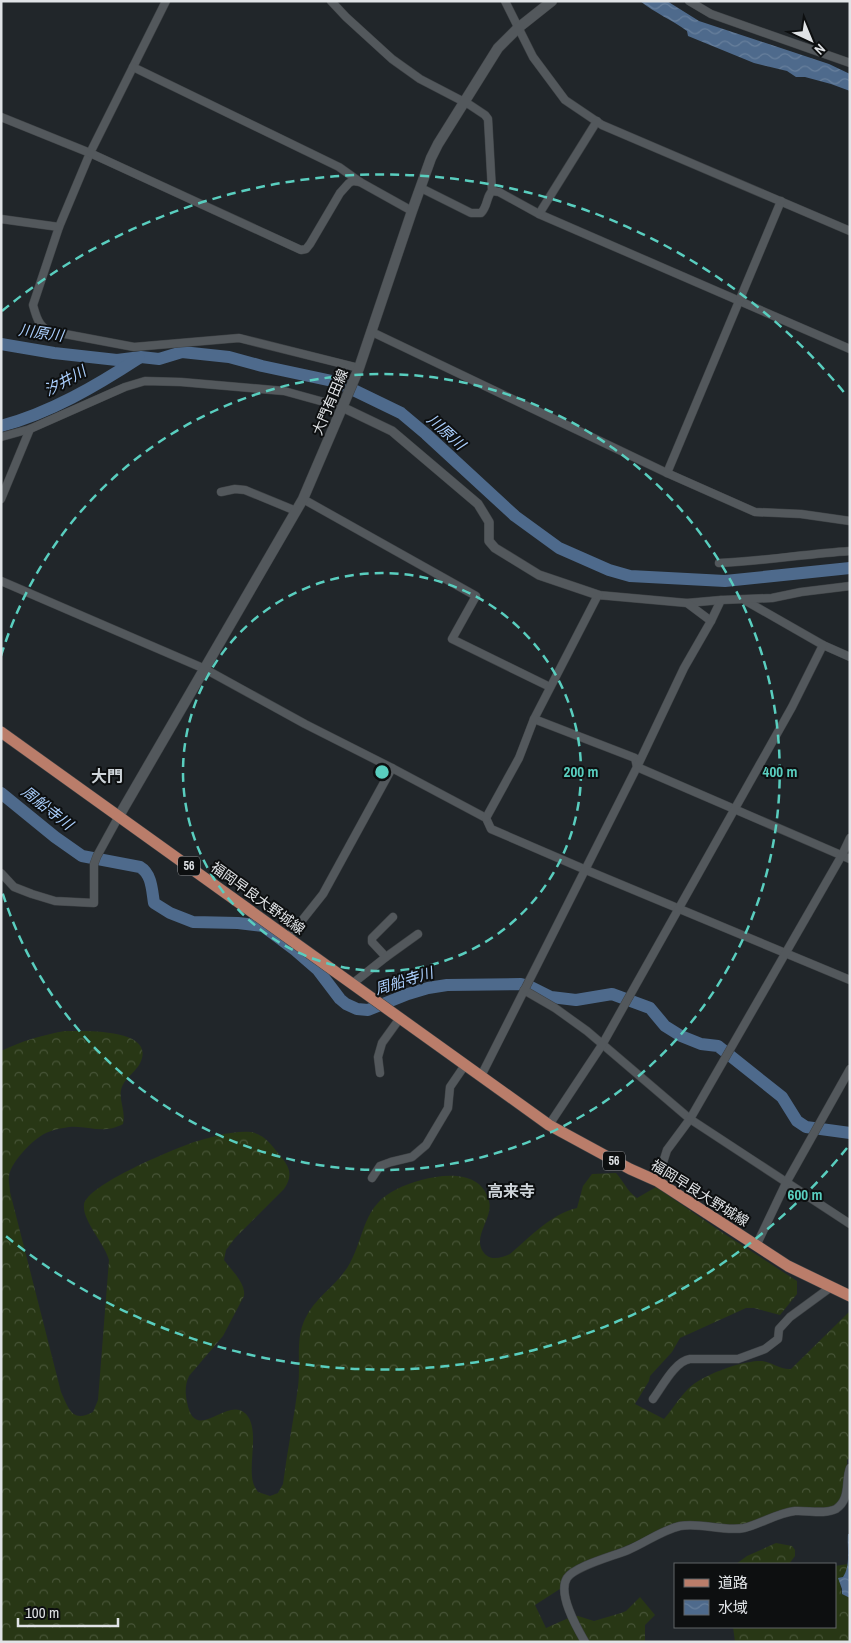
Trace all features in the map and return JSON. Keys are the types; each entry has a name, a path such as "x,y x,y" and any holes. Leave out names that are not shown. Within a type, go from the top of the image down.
{"main road":[{"name":"大門有田線","path":"120,816 303,499 357,373 412,211 438,144 498,48 518,28 552,1"},
{"name":"福岡早良大野城線","path":"1,732 549,1125 630,1169 657,1181 788,1266 850,1296"}],"street":[{"path":"166,1 90,153 59,227 33,305 36,318 44,329 134,347 239,338 357,373"},
{"path":"331,1 392,59 420,79 470,105 488,119 492,191 489,194 484,209 477,214 471,213 421,188"},
{"path":"505,1 533,56 565,100 611,129 850,231"},
{"path":"689,1 711,14 850,63"},
{"path":"132,67 339,168 412,211"},
{"path":"1,117 90,153 301,250 306,249 310,244 346,186 353,181 360,182"},
{"path":"539,214 597,121"},
{"path":"492,191 499,192 539,214 850,350"},
{"path":"666,473 781,201"},
{"path":"1,219 59,227"},
{"path":"372,332 666,473 755,512 801,514 850,521"},
{"path":"1,437 30,429 125,387 145,381 181,382 284,391 344,403 392,431 478,504 489,522 490,541 495,548 539,575 598,595 687,603 772,598 801,592 850,586"},
{"path":"1,499 30,429"},
{"path":"221,492 235,489 245,490 296,510"},
{"path":"303,499 476,596 452,639 550,687"},
{"path":"719,563 752,562 801,554 850,551"},
{"path":"1,580 205,669 305,724 486,818 491,829 850,980"},
{"path":"486,818 519,758 534,719 598,595"},
{"path":"481,1076 638,767 684,668 711,622 721,600"},
{"path":"744,600 822,645 850,657"},
{"path":"687,603 711,622"},
{"path":"549,1125 602,1045 792,707 822,645"},
{"path":"534,719 634,758 638,767 846,857"},
{"path":"288,938 323,894 392,768"},
{"path":"1,873 14,887 32,894 55,901 94,904 95,860 120,816"},
{"path":"657,1181 667,1150 690,1119 786,954 846,857 850,838"},
{"path":"386,957 372,942 372,938 393,917"},
{"path":"352,984 418,934"},
{"path":"524,990 555,1008 587,1031 690,1119 850,1224"},
{"path":"380,1073 378,1057 382,1044 400,1018"},
{"path":"372,1178 380,1166 412,1157 426,1145 448,1108 450,1087 465,1065"},
{"path":"756,1246 786,1182 850,1069"},
{"path":"653,1399 674,1369 683,1360 738,1359 774,1344 778,1339 780,1326 831,1287"},
{"path":"585,1642 572,1619 565,1595 567,1577 575,1571 628,1550 679,1526 690,1525 727,1529 744,1528 794,1511 828,1512 842,1504 848,1486 850,1468"}],"green space":[{"path":"65,1031 113,1033 136,1041 142,1048 142,1058 138,1067 125,1081 121,1090 124,1115 123,1124 109,1129 69,1127 46,1133 35,1140 23,1152 14,1164 9,1176 10,1192 61,1392 72,1413 80,1416 93,1412 98,1400 109,1260 86,1218 84,1205 88,1197 99,1188 114,1178 151,1160 207,1138 230,1133 251,1132 256,1133 269,1142 289,1169 288,1181 284,1189 235,1238 226,1250 224,1260 243,1286 244,1296 223,1336 189,1376 186,1389 187,1402 191,1414 197,1420 204,1420 230,1410 238,1410 246,1414 250,1420 253,1437 253,1483 258,1492 270,1496 278,1493 283,1484 299,1379 299,1344 302,1327 309,1311 350,1263 366,1222 377,1203 397,1189 434,1177 462,1177 474,1181 483,1189 490,1208 481,1236 481,1249 489,1257 498,1258 510,1254 558,1215 577,1208 583,1186 592,1174 616,1173 637,1198 656,1187 797,1281 797,1294 780,1315 754,1308 746,1308 680,1338 672,1352 650,1376 635,1404 664,1419 688,1389 702,1379 721,1370 758,1361 791,1369 850,1311 850,1458 847,1460 849,1488 839,1506 829,1509 787,1510 748,1524 723,1526 679,1523 566,1572 563,1587 535,1605 546,1628 573,1616 594,1621 621,1613 626,1611 640,1597 655,1615 645,1625 645,1642 1,1642 1,1051 48,1034"},
{"path":"776,1543 792,1546 795,1550 795,1556 790,1563 737,1563 747,1556"},
{"path":"848,1564 846,1573 843,1577 839,1578 842,1594 850,1598 850,1642 735,1642 733,1628 836,1628 836,1566"}],"water":[{"path":"640,1 667,1 699,21 829,64 850,74 850,91 805,77 796,77 787,71 754,63 688,36 687,31"},
{"path":"848,1534 850,1534 850,1598 842,1594 838,1578 843,1577 847,1567"}],"waterway":[{"name":"川原川","path":"1,344 54,353 117,360 141,357 159,359 182,352 229,357 337,382 401,413 515,516 559,548 609,570 630,576 725,581 850,568"},
{"name":"汐井川","path":"1,426 37,414 72,398 139,358"},
{"name":"周船寺川","path":"1,793 55,837 82,856 140,867 149,878 154,903 170,913 193,922 238,923 263,926 318,970 340,999 357,1009 368,1010 408,994 447,985 521,984 551,997 576,1000 612,994 650,1008 665,1026 681,1036 701,1044 718,1046 782,1097 797,1121 806,1127 850,1133"}],"district":[{"name":"大門","path":"107,776"},
{"name":"高来寺","path":"511,1191"}]}
